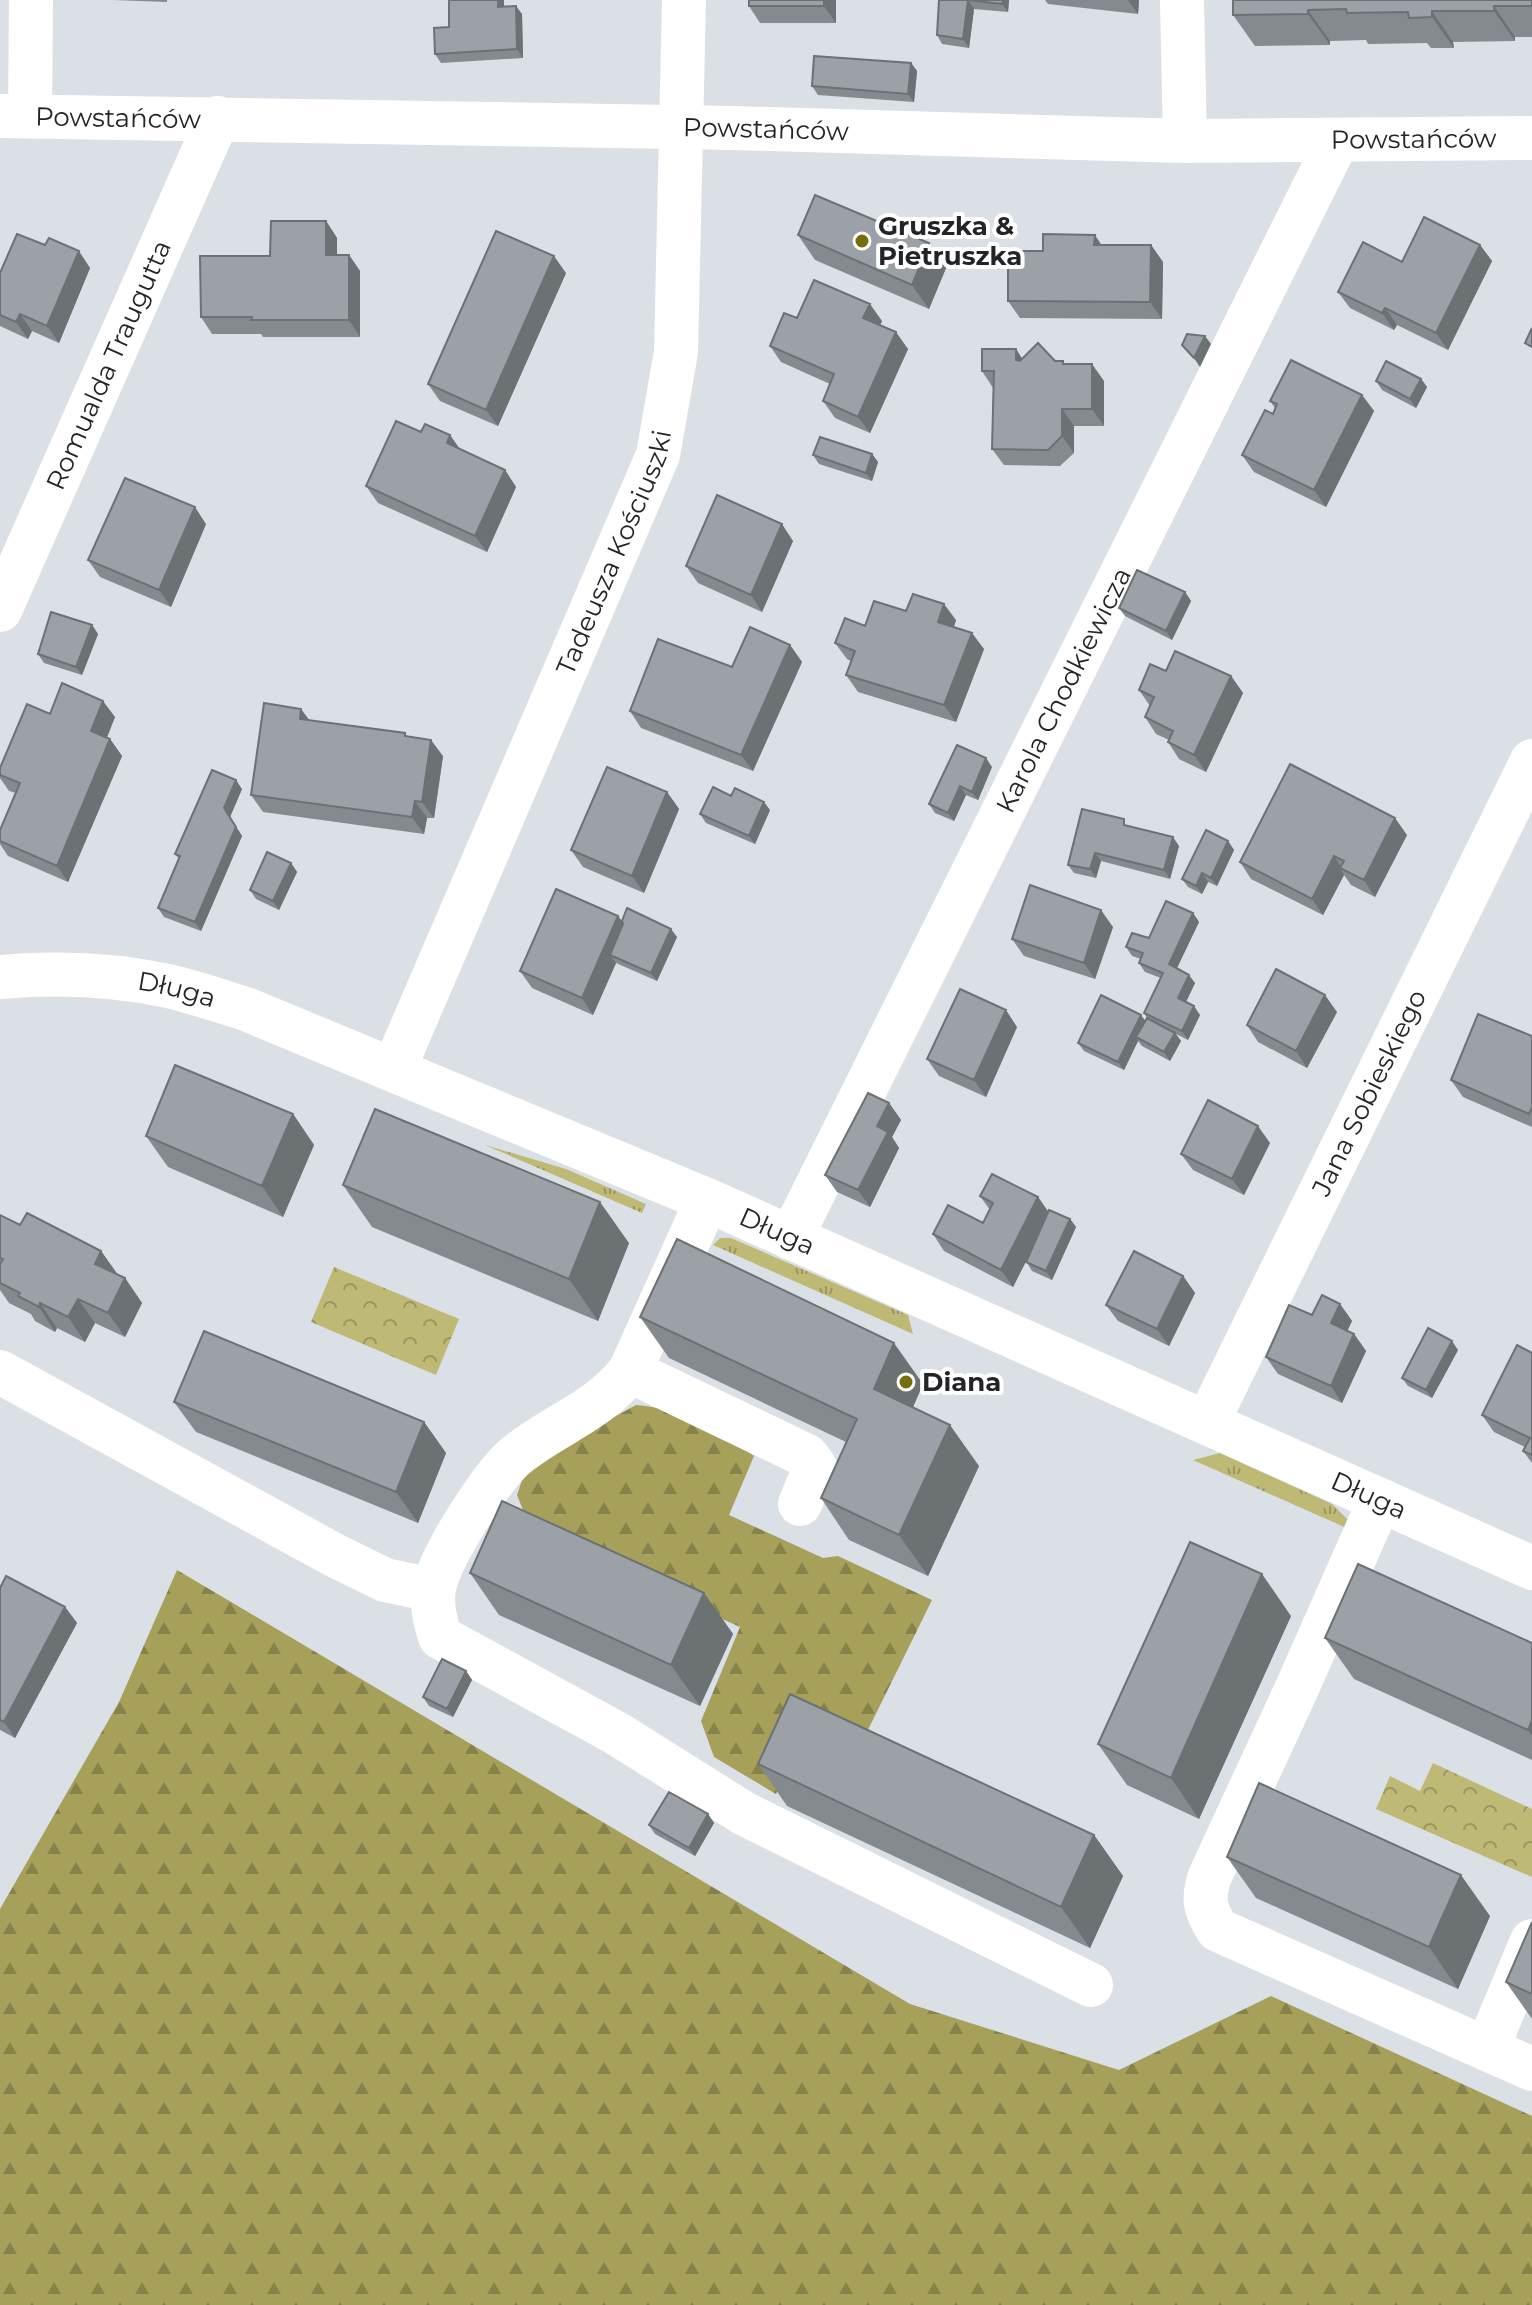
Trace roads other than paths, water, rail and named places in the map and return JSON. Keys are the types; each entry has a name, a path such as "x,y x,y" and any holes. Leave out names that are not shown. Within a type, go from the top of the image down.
{"street":[{"path":"15,116 31,0"},
{"name":"Tadeusza Kościuszki","path":"394,1069 658,455 676,352 684,0"},
{"path":"1182,0 1185,141"},
{"name":"Powstańców","path":"15,116 682,127 1185,141 1532,138"},
{"name":"Romualda Traugutta","path":"0,610 218,118"},
{"name":"Karola Chodkiewicza","path":"791,1238 1337,141"},
{"name":"Jana Sobieskiego","path":"1207,1423 1532,761"},
{"name":"Długa","path":"0,977 79,975 167,986 246,1009 707,1200 1532,1568"},
{"path":"707,1200 630,1371 614,1391 515,1456 444,1558 433,1590 433,1610 440,1637 616,1733 745,1814 1091,1985"},
{"path":"630,1371 807,1456 815,1467 800,1504"},
{"path":"0,1372 334,1555 385,1580 433,1590"},
{"path":"1380,1500 1210,1876 1203,1894 1207,1914 1218,1930 1532,2069"},
{"path":"1487,2049 1532,1941"}],"place":[{"name":"Gruszka & Pietruszka","path":"862,241"},
{"name":"Diana","path":"906,1382"}]}
